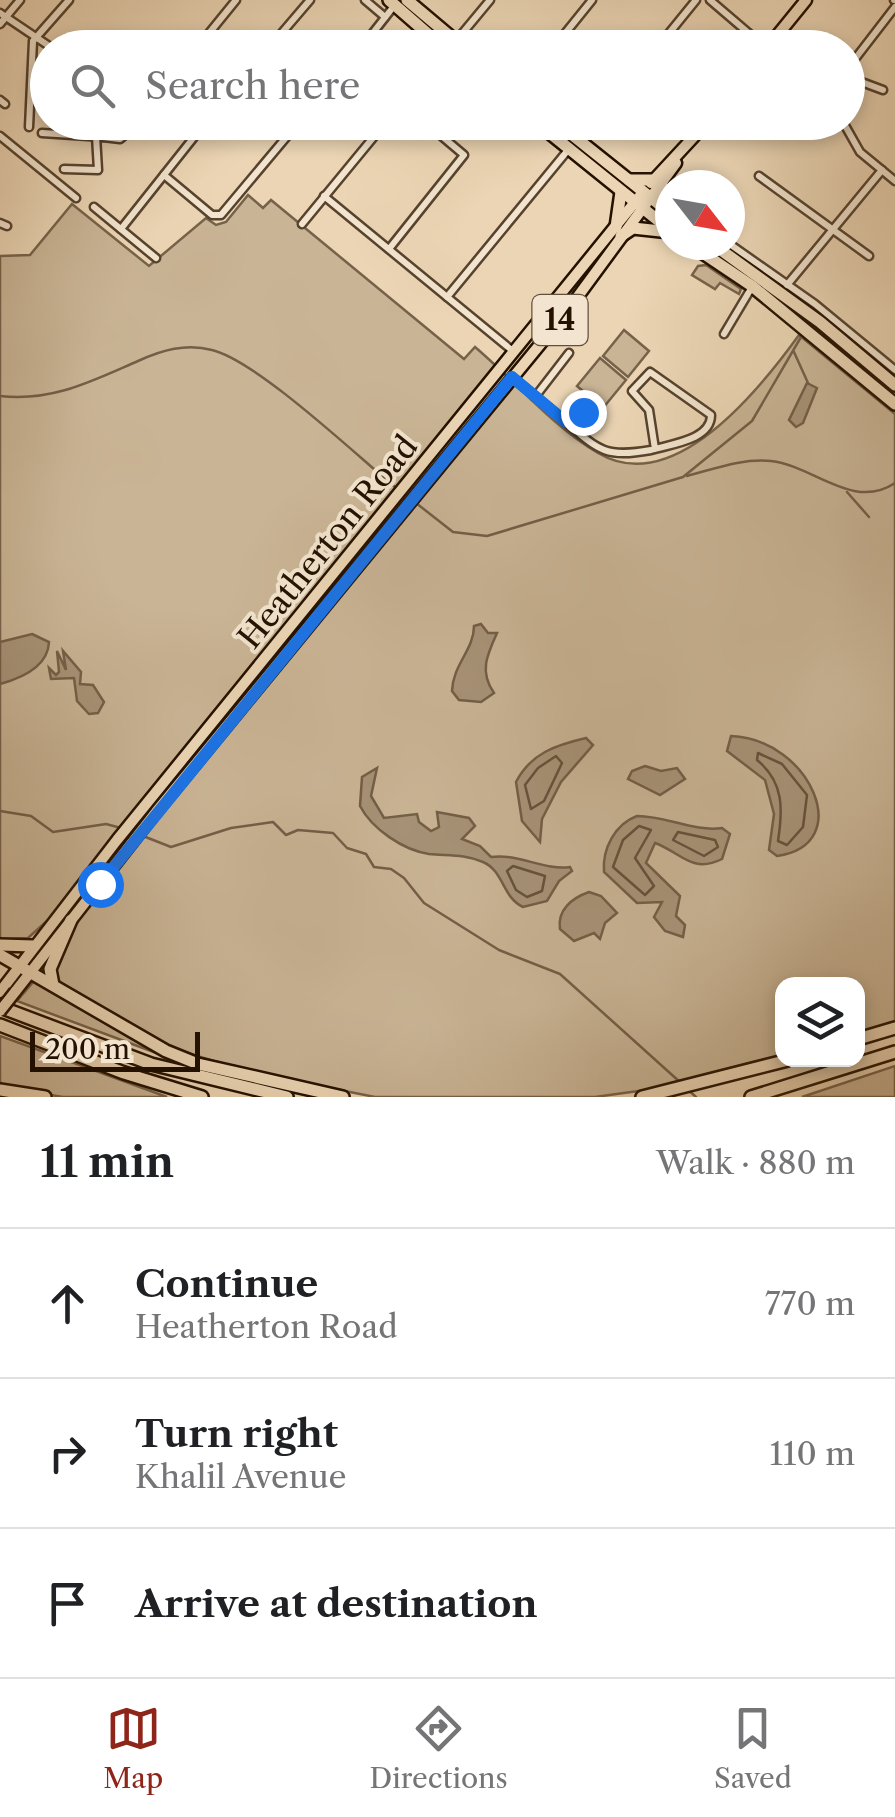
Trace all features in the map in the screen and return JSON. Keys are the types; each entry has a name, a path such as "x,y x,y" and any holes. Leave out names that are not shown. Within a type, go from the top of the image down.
{"highway":[{"path":"397,1 433,30"},
{"path":"558,140 621,192 655,206"},
{"path":"578,140 625,178 655,215"},
{"path":"625,178 655,181"},
{"path":"621,192 618,232 655,230"},
{"path":"713,260 752,286 895,404"},
{"path":"735,260 820,322 895,385"},
{"path":"53,984 50,969 72,920"},
{"path":"0,945 32,946"},
{"path":"0,955 182,1058 342,1097"},
{"path":"0,1009 152,1064 287,1097"},
{"path":"0,1025 124,1073 202,1097"},
{"path":"865,1037 895,1028"},
{"path":"750,1097 895,1052"},
{"path":"642,1097 775,1064"},
{"path":"2,1091 45,1097"}],"main road":[{"path":"781,30 806,0"},
{"name":"Heatherton Road","path":"667,170 692,140"},
{"name":"Heatherton Road","path":"6,990 32,972 156,812 525,362 655,185"},
{"name":"Heatherton Road","path":"0,1009 6,990 32,946 502,368 618,232"},
{"path":"515,353 525,362"},
{"path":"502,368 512,377"}],"street":[{"path":"20,0 2,18 30,34"},
{"path":"43,30 69,0"},
{"path":"212,30 236,0"},
{"path":"284,30 310,0"},
{"path":"364,0 385,17"},
{"path":"466,30 490,0"},
{"path":"567,30 592,0"},
{"path":"672,30 696,0"},
{"path":"710,0 746,30"},
{"path":"375,30 397,1"},
{"path":"865,44 895,2"},
{"path":"865,83 883,90"},
{"path":"29,127 30,114"},
{"path":"0,136 76,198"},
{"path":"64,169 98,170 100,140"},
{"path":"121,229 192,140"},
{"path":"164,175 212,214 221,215 284,140"},
{"path":"302,224 371,140"},
{"path":"389,249 464,156 446,140"},
{"path":"852,140 895,181"},
{"path":"447,297 569,149"},
{"path":"787,285 882,170"},
{"path":"759,176 870,256"},
{"path":"324,196 515,353"},
{"path":"94,207 156,258"},
{"path":"745,255 895,370"},
{"path":"724,334 752,286"},
{"path":"535,397 569,353"},
{"path":"512,377 606,453 654,449 694,437 712,420 702,406 650,372 632,391 649,410 654,449"},
{"path":"566,422 583,412"}],"shaded area":[{"path":"248,195 263,208 271,200 464,359 475,347 581,442 627,463 656,461 685,450 712,431 762,383 799,335 895,414 895,1022 865,1031 865,977 775,977 775,1059 660,1088 595,1097 375,1097 254,1073 177,1050 103,1012 55,979 58,958 72,933 49,919 28,938 0,939 0,256 30,255 72,204 149,266 206,218 216,225 226,222"},
{"path":"706,265 741,289 739,294 720,283 715,289 692,275 698,266"},
{"path":"624,330 649,351 628,377 603,356"},
{"path":"600,358 626,380 603,408 577,386"},
{"path":"34,981 175,1060 17,1001"},
{"path":"0,1036 167,1097 63,1097 0,1087"},
{"path":"895,1066 895,1097 802,1097"}],"water":[{"path":"807,383 817,388 803,423 796,427 789,420"},
{"path":"481,624 488,633 497,633 486,671 494,693 481,702 459,700 452,691 453,681 474,626"},
{"path":"32,634 49,642 44,658 25,675 0,684 0,642"},
{"path":"57,651 66,670 63,651 81,672 80,684 93,685 104,702 98,713 89,714 77,701 74,678 51,679 49,668 56,675 59,672"},
{"path":"731,736 759,742 783,754 801,772 814,793 818,814 815,833 801,848 777,856 769,850 774,814 765,780 727,751"},
{"path":"586,738 593,745 561,782 542,819 540,842 522,821 516,782 529,764 545,752"},
{"path":"645,766 661,771 677,768 685,779 660,795 628,779 632,771"},
{"path":"377,768 371,796 384,818 417,814 419,822 431,831 439,827 437,812 469,818 475,826 462,839 480,846 491,857 570,867 572,871 559,881 547,901 523,907 483,862 419,852 399,843 372,823 360,806 362,777"},
{"path":"637,816 722,828 730,834 722,859 712,863 695,863 655,843 646,863 680,896 676,916 685,925 683,937 665,931 654,917 662,902 637,903 604,872 612,838 622,825"},
{"path":"589,892 601,896 617,913 605,923 600,939 594,933 574,941 560,929 561,916 572,901"}],"waterway":[{"path":"416,503 453,532 487,536 683,477 752,421 801,337"},
{"path":"0,396 54,393 174,349 212,350 279,389 395,487"},
{"path":"794,352 808,383"},
{"path":"687,476 760,460 787,465 849,490 879,490 895,483"},
{"path":"847,492 869,517"},
{"path":"0,811 31,816 53,832 106,824 121,828"},
{"path":"143,836 171,847 231,828 273,822 286,835 298,830 333,833 347,848 366,854 374,867 391,869 404,878 424,903 499,950 560,974 681,1083"},
{"path":"687,1089 696,1097"}],"route":[{"path":"100,884 512,377 566,422 574,421 583,412"}]}
